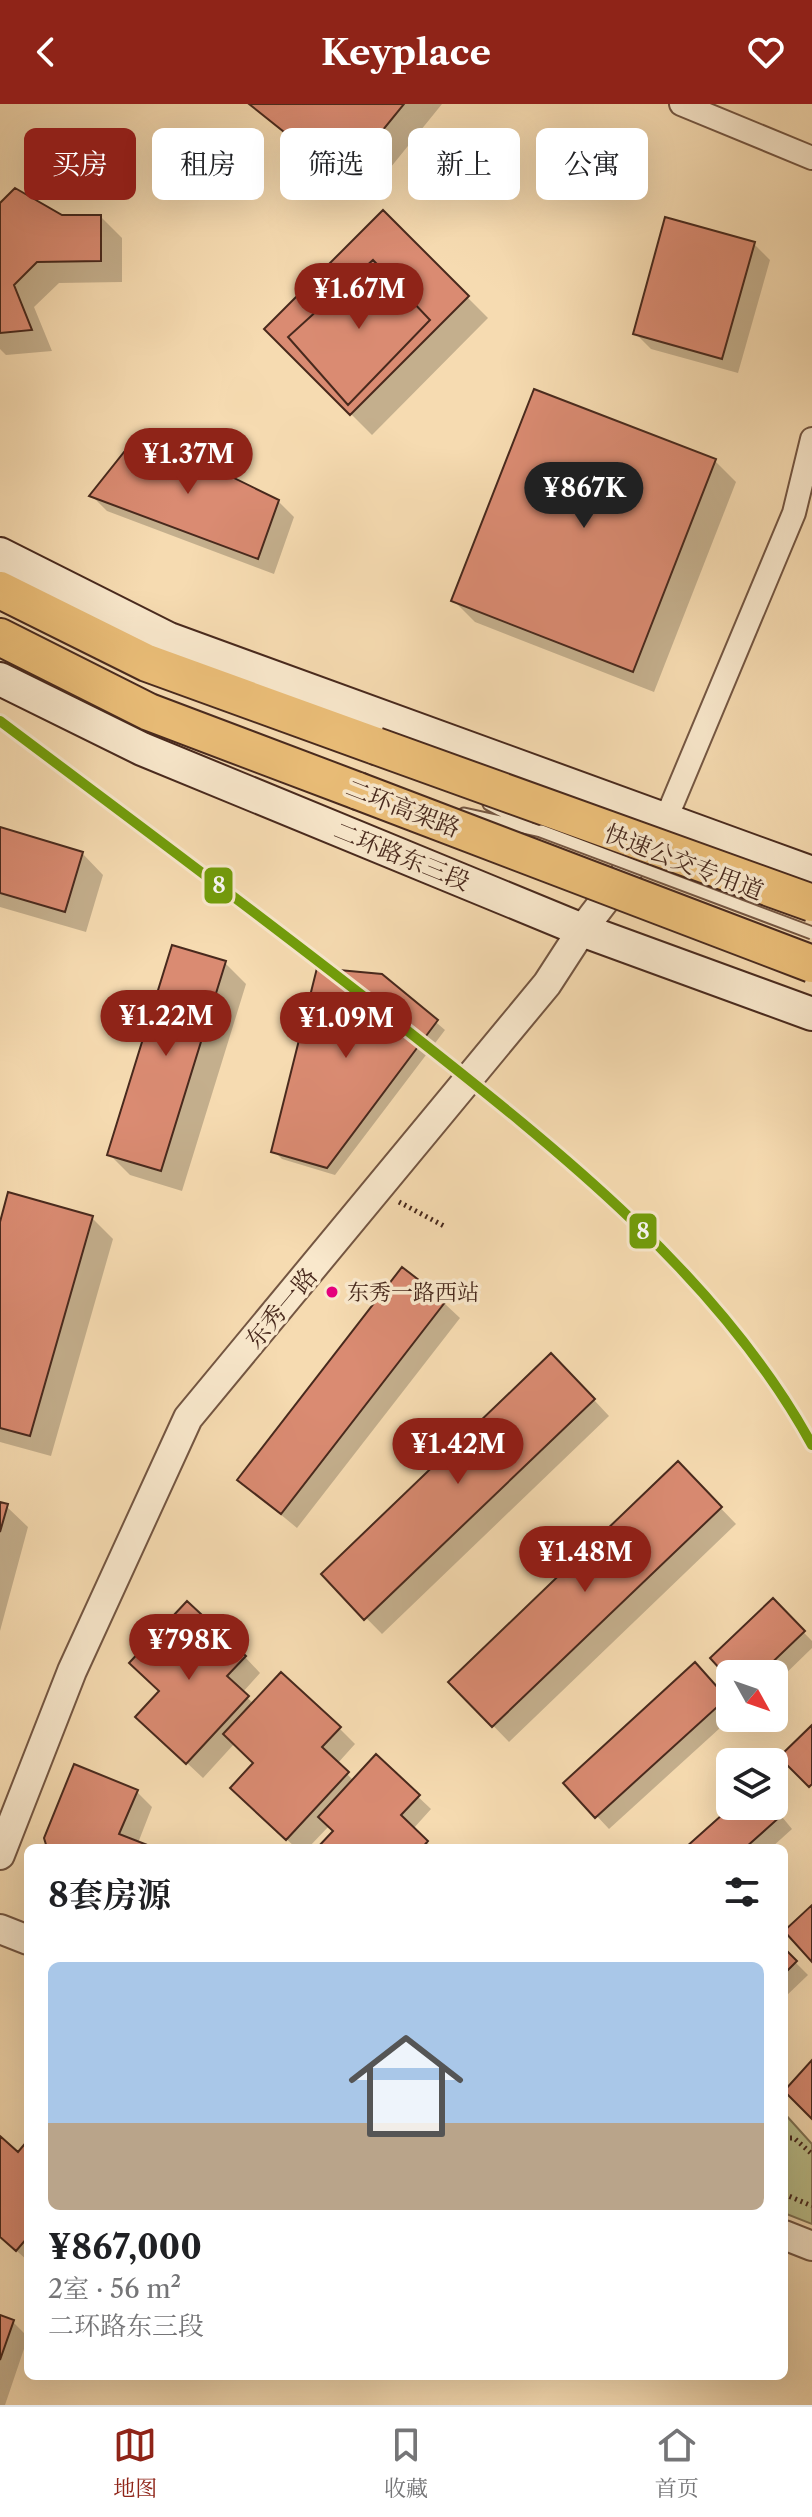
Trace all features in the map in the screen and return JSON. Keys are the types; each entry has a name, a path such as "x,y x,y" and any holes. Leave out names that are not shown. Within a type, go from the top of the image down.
{"highway":[{"name":"二环高架路","path":"0,590 147,663 812,903"},
{"name":"二环高架路","path":"0,637 149,712 812,964"}],"main road":[{"path":"0,554 169,639 812,873"},
{"name":"二环路东三段","path":"0,679 142,749 582,930 812,1014"}],"street":[{"path":"681,104 812,158"},
{"path":"665,821 794,513 812,439"},
{"name":"东秀一路","path":"0,1855 72,1671 188,1418 379,1191 547,984 582,930 665,821"},
{"path":"0,1929 24,1938"},
{"path":"788,2237 812,2246"}],"lane":[{"path":"376,746 541,831"},
{"path":"358,791 541,831"},
{"name":"快速公交专用道","path":"541,831 812,933"}],"path":[{"path":"379,1191 444,1226"},
{"path":"788,2138 794,2138 812,2154"},
{"path":"788,2196 812,2206"}],"green space":[{"path":"788,2117 812,2144 812,2224 788,2215"}],"building":[{"path":"249,104 404,104 384,128 280,129"},
{"path":"15,188 24,193 24,200 36,200 62,215 101,215 101,261 37,262 14,285 32,330 0,333 0,203"},
{"path":"383,210 469,296 350,415 264,329"},
{"path":"665,217 755,242 722,359 633,334"},
{"path":"373,260 430,320 348,405 288,337"},
{"path":"534,389 716,459 633,672 451,601"},
{"path":"140,432 279,500 258,559 89,496"},
{"path":"0,827 83,852 65,912 0,893"},
{"path":"172,945 226,961 161,1171 107,1155"},
{"path":"317,968 382,974 438,1020 327,1168 271,1152"},
{"path":"8,1192 93,1216 30,1436 0,1428 0,1222"},
{"path":"402,1267 446,1301 281,1514 237,1480"},
{"path":"551,1353 595,1399 364,1620 321,1574"},
{"path":"678,1461 722,1507 492,1727 448,1682"},
{"path":"0,1502 8,1504 0,1532"},
{"path":"773,1598 805,1631 775,1660 716,1660 716,1665 710,1658"},
{"path":"187,1601 246,1656 227,1676 249,1696 186,1764 135,1717 159,1691 129,1663"},
{"path":"695,1662 716,1686 716,1708 595,1818 563,1783"},
{"path":"281,1672 341,1727 322,1747 349,1772 286,1840 230,1788 253,1763 223,1734"},
{"path":"812,1725 812,1784 809,1787 788,1766 788,1748"},
{"path":"376,1754 420,1795 401,1815 428,1841 425,1844 321,1844 333,1831 318,1817"},
{"path":"74,1764 138,1790 119,1834 145,1844 46,1844 44,1838"},
{"path":"716,1820 776,1820 749,1844 689,1844"},
{"path":"812,1905 812,1962 788,1935 788,1927"},
{"path":"788,1952 797,1961 788,1970"},
{"path":"812,2060 812,2119 788,2095 788,2087"},
{"path":"0,2136 18,2152 24,2145 24,2242 16,2251 0,2237"},
{"path":"0,2315 14,2320 0,2360"}],"transit line":[{"name":"8","path":"0,721 359,992 521,1122 632,1219 731,1326 775,1384 812,1445"}],"place":[{"name":"东秀一路西站","path":"332,1292"}]}
